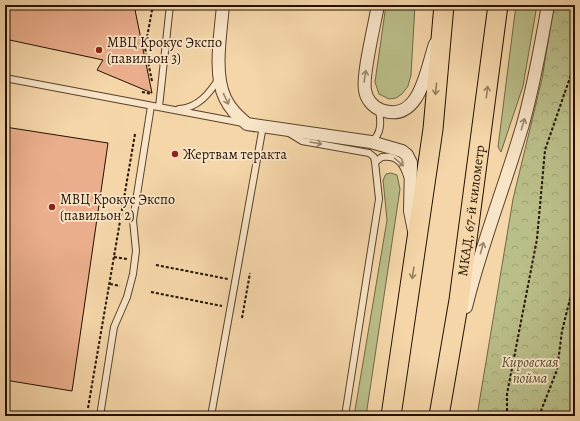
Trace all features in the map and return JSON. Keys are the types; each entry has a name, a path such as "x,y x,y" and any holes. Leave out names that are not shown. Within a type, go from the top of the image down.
{"highway":[{"name":"МКАД, 67-й километр","path":"440,412 474,200 498,5"},
{"path":"391,416 433,129 443,14"}],"street":[{"path":"223,5 219,77 224,98 233,112 247,124 371,142 394,147 407,155 411,163 410,211 417,246"},
{"path":"378,5 364,82 367,96 371,104 389,113 400,112 414,102 443,14"},
{"path":"440,412 471,285 488,227 523,125 534,82 548,5"}],"lane":[{"path":"159,107 170,5"},
{"path":"172,110 186,109 196,104 212,88 219,77"},
{"path":"5,78 247,124"},
{"path":"100,416 114,327 127,297 133,274 136,251 134,220 151,106"},
{"path":"371,142 376,138 379,132 379,109"},
{"path":"211,416 263,126"},
{"path":"281,128 302,141 369,153 374,157 376,162 379,199 345,416"},
{"path":"376,162 382,156 399,160 403,165 411,186"}],"path":[{"path":"152,94 153,86 146,48 153,5"},
{"path":"507,416 507,394 537,239 545,150 575,63"},
{"path":"88,408 135,134"},
{"path":"114,257 130,260"},
{"path":"156,265 228,278"},
{"path":"242,318 250,273"},
{"path":"539,416 557,370 562,331 575,279"},
{"path":"110,284 125,286"},
{"path":"151,292 222,306"}],"green space":[{"path":"386,5 415,5 411,75 408,86 402,94 396,98 389,99 379,94 375,82"},
{"path":"516,5 537,5 523,86 501,152 498,147"},
{"name":"Кировская пойма","path":"554,5 575,5 575,416 477,416 513,199 542,79"},
{"path":"391,173 397,175 400,189 366,416 354,416 387,220 383,180 386,174"}],"building":[{"name":"МВЦ Крокус Экспо (павильон 3)","path":"5,5 134,5 152,93 97,70 103,60 5,39"},
{"name":"МВЦ Крокус Экспо (павильон 2)","path":"5,127 108,143 72,391 5,380"}],"place":[{"name":"МВЦ Крокус Экспо (павильон 3)","path":"99,50"},
{"name":"Жертвам теракта","path":"175,154"},
{"name":"МВЦ Крокус Экспо (павильон 2)","path":"52,207"}]}
